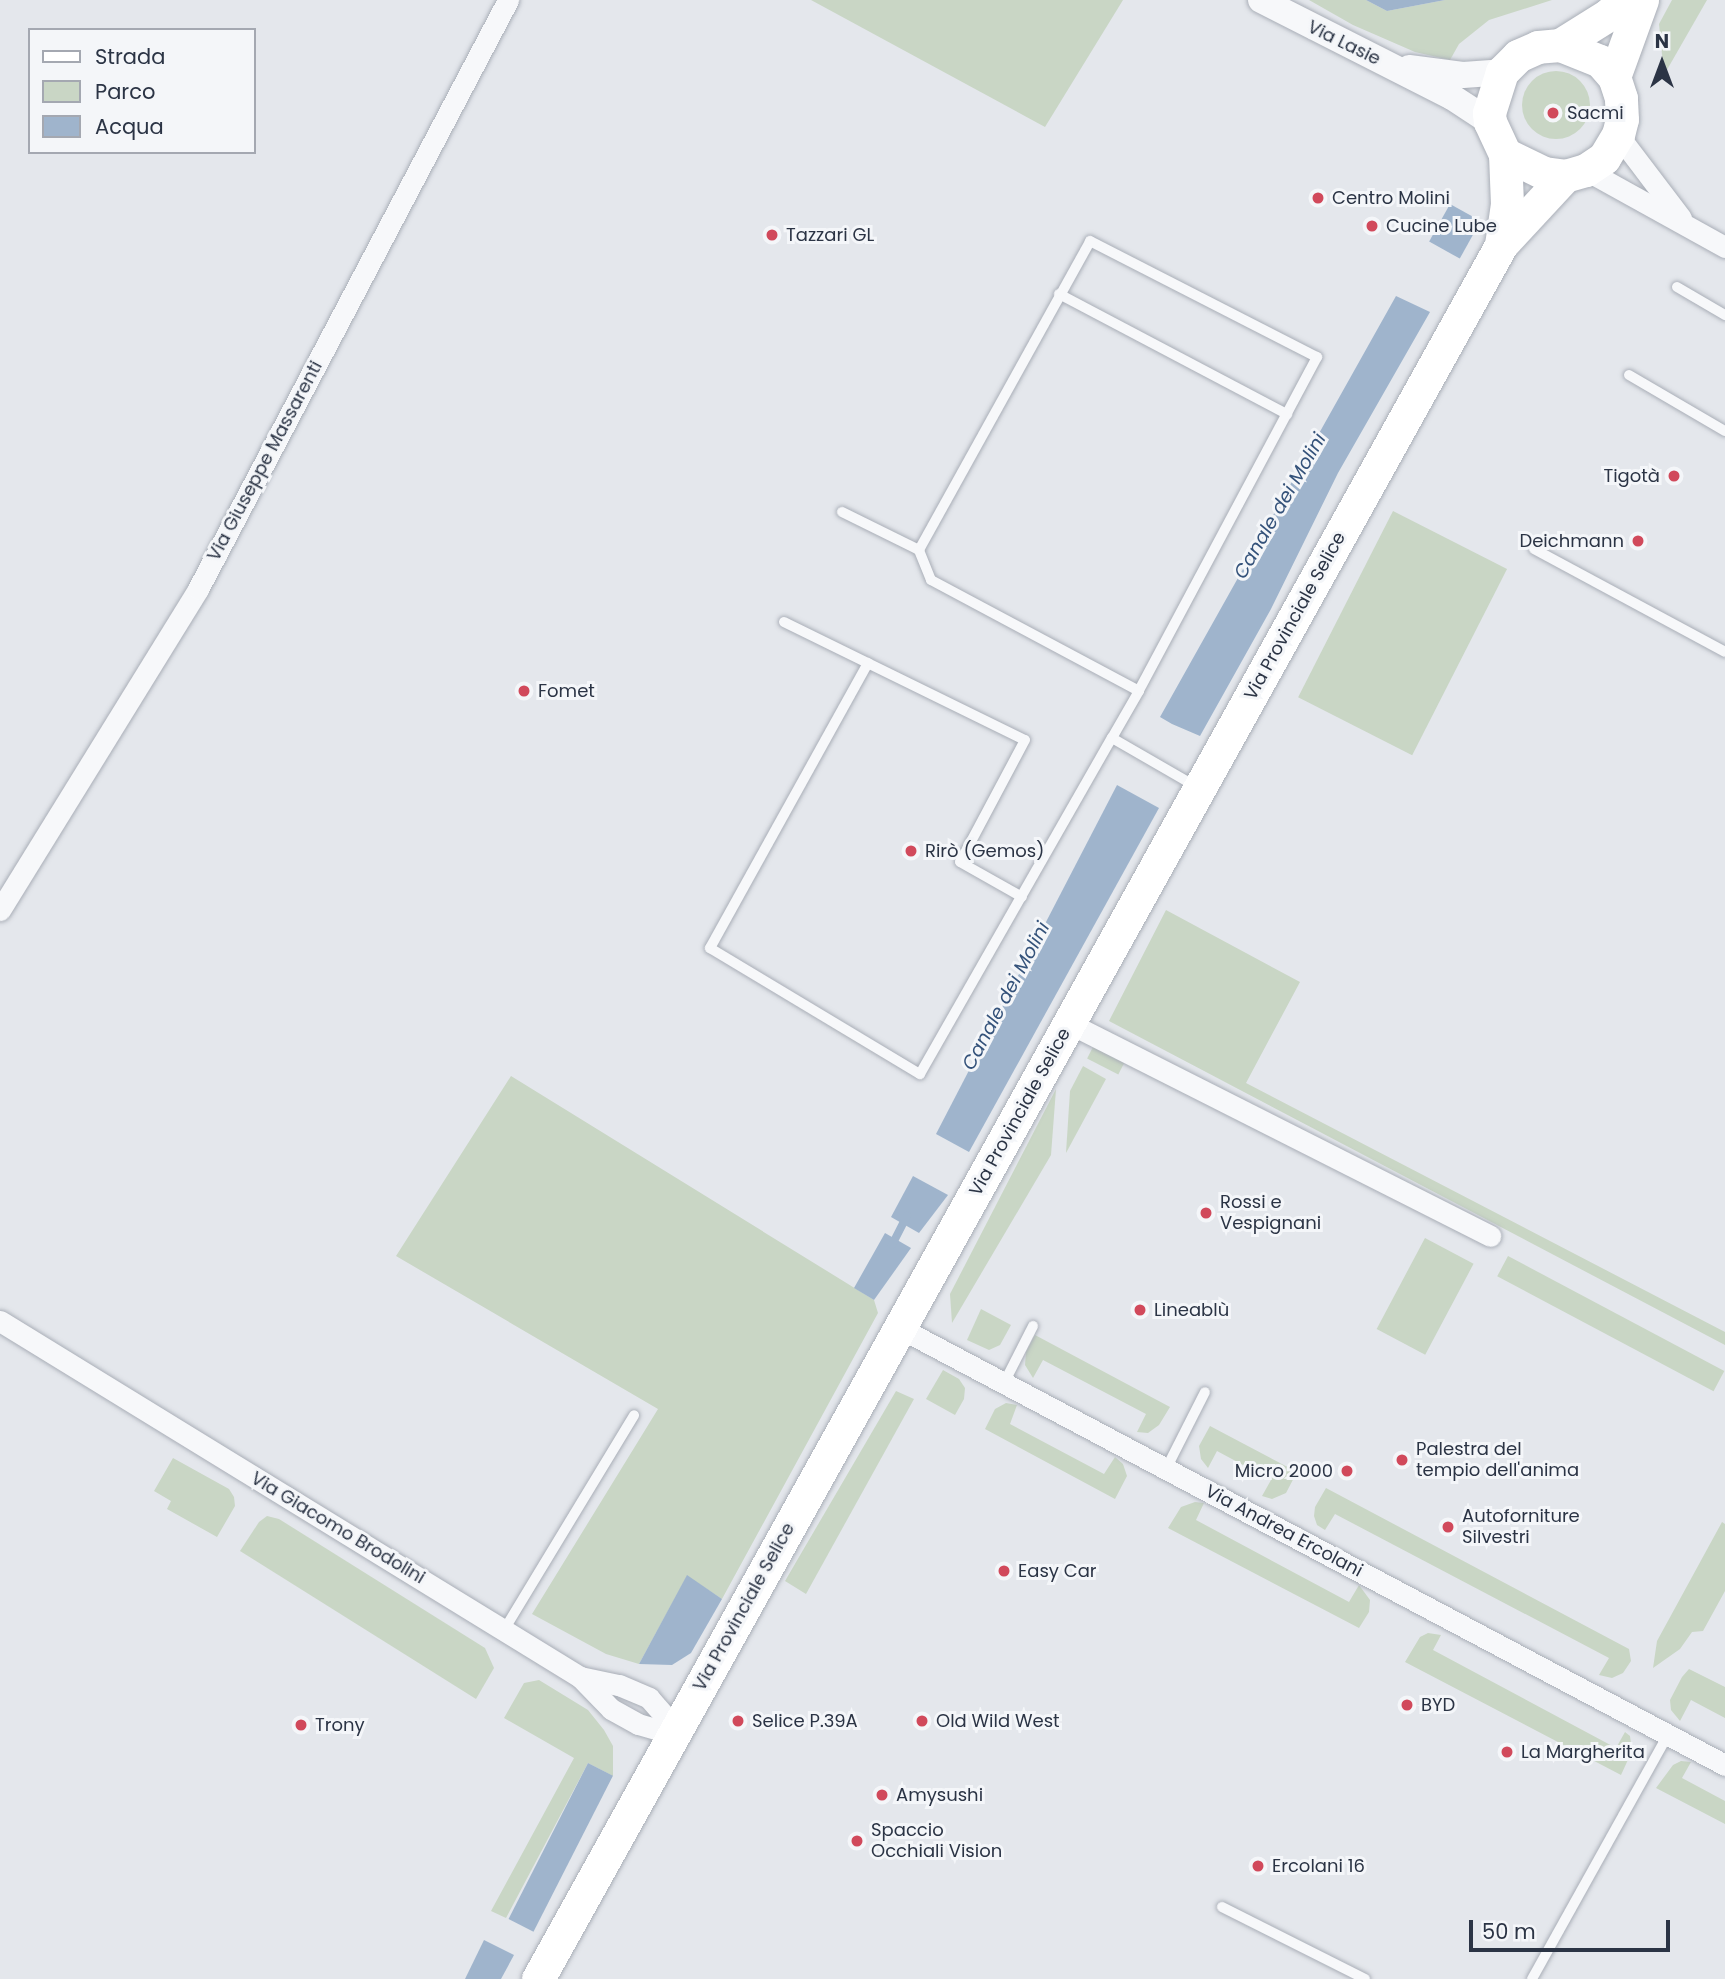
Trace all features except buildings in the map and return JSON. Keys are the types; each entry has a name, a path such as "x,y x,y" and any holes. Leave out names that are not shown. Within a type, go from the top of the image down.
{"main road":[{"path":"1490,122 1489,113 1502,72 1518,56 1538,47 1560,45 1608,15 1624,0"},
{"path":"1614,78 1642,0"},
{"path":"1560,45 1600,61 1614,78 1621,97 1622,119 1618,135"},
{"name":"Via Provinciale Selice","path":"1490,122 1505,154 1507,204 1502,245"},
{"name":"Via Provinciale Selice","path":"538,1979 1502,245 1576,173 1604,158 1618,135"},
{"path":"1505,154 1544,173 1576,173"}],"street":[{"name":"Via Giuseppe Massarenti","path":"0,910 198,589 508,0"},
{"name":"Via Lasie","path":"1261,0 1452,97 1490,122"},
{"name":"Via Lasie","path":"1390,66 1463,75 1502,72"},
{"path":"1618,135 1687,225"},
{"path":"1576,173 1687,225 1725,247"},
{"path":"1069,1023 1490,1236"},
{"name":"Via Giacomo Brodolini","path":"0,1321 580,1677 611,1709 638,1724 675,1732"},
{"name":"Via Andrea Ercolani","path":"900,1328 1725,1765"},
{"path":"580,1677 619,1685 649,1698 675,1732"},
{"path":"649,1698 699,1689"},
{"path":"638,1724 656,1768"}],"lane":[{"path":"868,663 710,948 920,1074 1139,691 1317,357 1090,242 919,550"},
{"path":"1677,287 1725,315"},
{"path":"1059,294 1287,414"},
{"path":"1629,375 1725,431"},
{"path":"842,512 919,550 931,580 1139,691"},
{"path":"1534,549 1725,652"},
{"path":"784,622 1025,740 960,862 1022,897"},
{"path":"1112,738 1199,789"},
{"path":"1004,1383 1033,1326"},
{"path":"1166,1469 1205,1392"},
{"path":"504,1630 634,1415"},
{"path":"1532,1979 1668,1735"},
{"path":"1222,1907 1365,1979"}],"green space":[{"path":"811,0 1123,0 1045,127"},
{"path":"1309,0 1366,0 1387,11 1445,0 1552,0 1489,20 1459,44 1450,60 1415,52 1353,25"},
{"path":"1672,0 1707,0 1664,75 1659,24"},
{"path":"1549,71 1563,71 1575,76 1585,86 1590,105 1585,124 1575,134 1563,139 1549,139 1537,134 1527,124 1522,112 1522,98 1527,86 1537,76"},
{"path":"1393,511 1507,569 1412,755 1298,697"},
{"path":"1166,910 1300,982 1246,1083 1725,1332 1725,1345 1109,1021"},
{"path":"1093,1047 1124,1063 1118,1074 1087,1059"},
{"path":"1083,1066 1106,1079 1066,1153 1070,1091"},
{"path":"511,1076 874,1300 878,1313 722,1599 687,1576 639,1664 606,1654 532,1614 658,1409 396,1256"},
{"path":"1056,1089 1051,1155 952,1323 950,1294"},
{"path":"1425,1238 1474,1264 1425,1355 1377,1329"},
{"path":"1508,1256 1724,1371 1714,1391 1497,1276"},
{"path":"981,1309 1011,1325 1000,1345 989,1350 967,1340"},
{"path":"1035,1335 1170,1407 1159,1425 1148,1433 1137,1432 1146,1414 1043,1360 1033,1378 1025,1365 1026,1352"},
{"path":"943,1370 959,1379 965,1388 964,1399 955,1415 926,1399"},
{"path":"896,1391 914,1399 806,1594 785,1581"},
{"path":"1006,1403 1017,1405 1010,1424 1104,1474 1115,1457 1123,1464 1127,1476 1115,1499 985,1429 995,1409"},
{"path":"1210,1426 1297,1472 1286,1493 1272,1499 1262,1496 1271,1480 1217,1451 1208,1468 1201,1459 1199,1446"},
{"path":"173,1458 229,1489 234,1497 235,1506 217,1537 167,1509 171,1501 154,1491"},
{"path":"1326,1488 1629,1649 1631,1661 1623,1673 1612,1678 1599,1675 1609,1658 1335,1514 1325,1530 1317,1525 1314,1516 1315,1507"},
{"path":"1195,1502 1204,1503 1196,1520 1349,1602 1359,1585 1370,1600 1369,1612 1359,1628 1168,1528 1181,1507"},
{"path":"267,1516 279,1519 485,1648 494,1668 476,1699 240,1551 259,1522"},
{"path":"1722,1522 1725,1524 1725,1591 1703,1631 1692,1632 1680,1649 1653,1668 1657,1641"},
{"path":"1428,1633 1441,1635 1433,1650 1616,1748 1625,1732 1630,1736 1632,1751 1621,1775 1405,1662 1420,1637"},
{"path":"1689,1669 1725,1687 1725,1718 1691,1700 1680,1721 1671,1710 1670,1700"},
{"path":"539,1680 588,1710 604,1730 613,1746 613,1776 588,1763 506,1918 491,1911 574,1758 504,1718 524,1683"},
{"path":"1681,1761 1691,1762 1682,1778 1725,1801 1725,1824 1656,1788 1673,1765"}],"water":[{"path":"1366,0 1445,0 1387,11"},
{"path":"1450,204 1481,221 1460,259 1429,242"},
{"path":"1396,296 1430,312 1338,473 1271,609 1200,736 1172,724 1160,717"},
{"path":"1117,785 1159,808 969,1152 936,1134"},
{"path":"913,1176 948,1195 919,1233 891,1217"},
{"path":"885,1233 911,1248 874,1300 854,1288"},
{"path":"687,1575 722,1599 691,1653 672,1665 639,1664"},
{"path":"588,1763 613,1776 533,1932 509,1919"},
{"path":"484,1940 514,1955 501,1979 465,1979"}],"waterway":[{"name":"Canale dei Molini","path":"892,1245 907,1216"}],"place":[{"name":"Sacmi","path":"1553,113"},
{"name":"Centro Molini","path":"1318,198"},
{"name":"Cucine Lube","path":"1372,226"},
{"name":"Tazzari GL","path":"772,235"},
{"name":"Tigotà","path":"1674,476"},
{"name":"Deichmann","path":"1638,541"},
{"name":"Fomet","path":"524,691"},
{"name":"Rirò (Gemos)","path":"911,851"},
{"name":"Rossi e Vespignani","path":"1206,1213"},
{"name":"Lineablù","path":"1140,1310"},
{"name":"Palestra del tempio dell'anima","path":"1402,1460"},
{"name":"Micro 2000","path":"1347,1471"},
{"name":"Autoforniture Silvestri","path":"1448,1527"},
{"name":"Easy Car","path":"1004,1571"},
{"name":"BYD","path":"1407,1705"},
{"name":"Selice P.39A","path":"738,1721"},
{"name":"Old Wild West","path":"922,1721"},
{"name":"Trony","path":"301,1725"},
{"name":"La Margherita","path":"1507,1752"},
{"name":"Amysushi","path":"882,1795"},
{"name":"Spaccio Occhiali Vision","path":"857,1841"},
{"name":"Ercolani 16","path":"1258,1866"}]}
